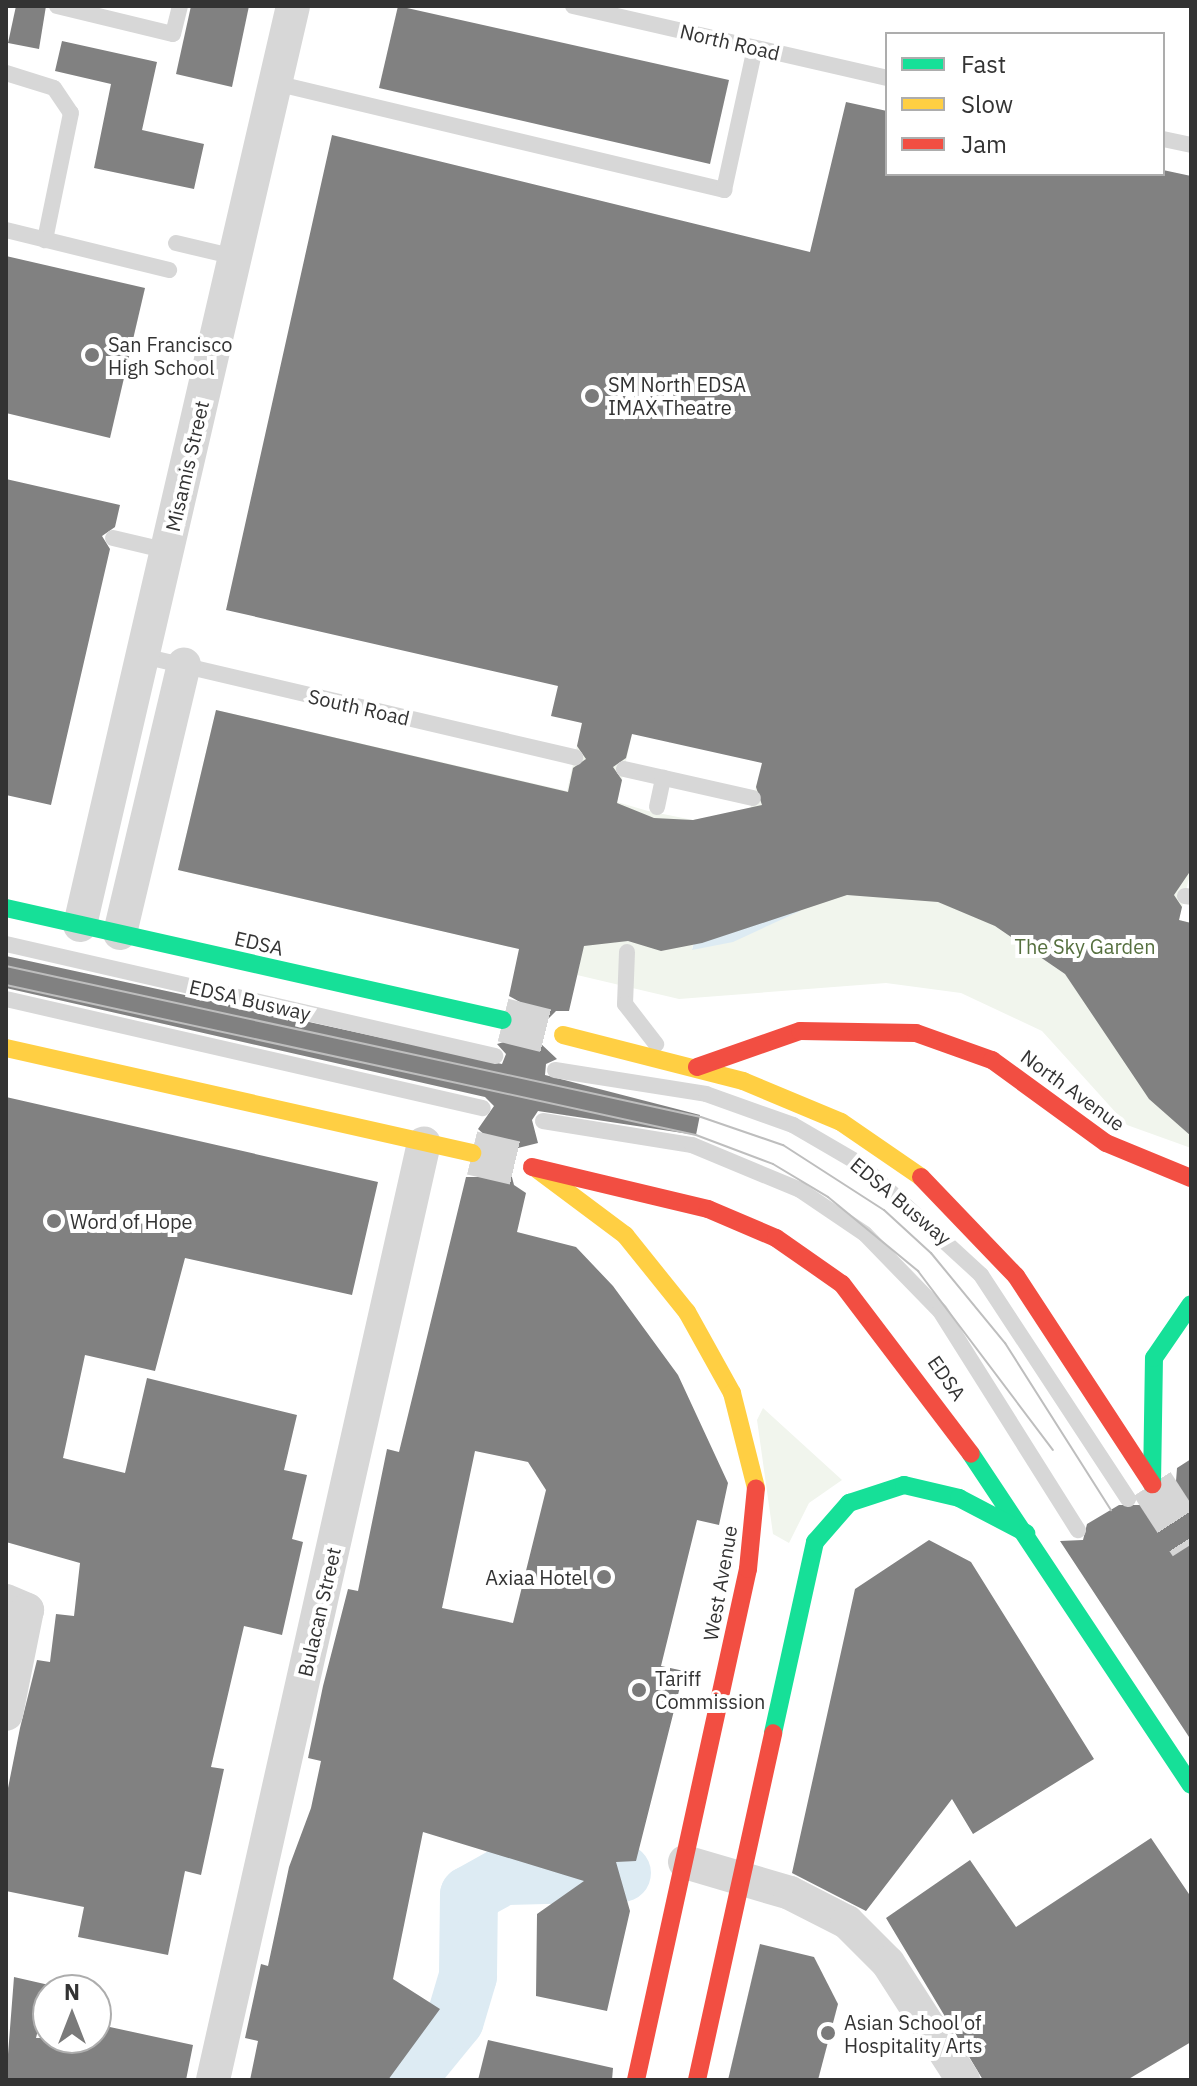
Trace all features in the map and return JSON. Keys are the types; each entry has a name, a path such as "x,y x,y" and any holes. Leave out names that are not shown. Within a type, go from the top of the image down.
{"main road":[{"path":"6,908 78,929"},
{"path":"6,923 78,929"},
{"name":"EDSA","path":"78,929 120,933 503,1020"},
{"name":"North Avenue","path":"690,1066 800,1031 916,1033 992,1060 1106,1143 1191,1178"},
{"path":"563,1035 690,1066 841,1122 956,1206 1040,1310 1152,1484 1154,1358 1191,1304"},
{"path":"6,1048 472,1153"},
{"name":"EDSA","path":"532,1167 708,1209 815,1263 894,1341 1026,1533 1191,1785"},
{"name":"West Avenue","path":"532,1167 601,1212 666,1282 721,1370 751,1463 756,1490 748,1569 636,2080"},
{"path":"697,2080 805,1580 826,1525 860,1496 904,1485 959,1498 1026,1533"}],"street":[{"name":"Misamis Street","path":"78,929 293,6"},
{"path":"120,933 184,665"},
{"name":"Bulacan Street","path":"213,2080 424,1143"},
{"path":"6,1714 14,1603"},
{"path":"685,1862 790,1893 862,1935 888,1963 963,2080"}],"lane":[{"path":"57,6 173,34 180,6"},
{"name":"North Road","path":"573,6 885,78"},
{"path":"275,83 724,190 755,48"},
{"path":"6,73 54,88 71,113 45,240"},
{"path":"1165,139 1191,145"},
{"path":"6,230 169,270"},
{"path":"176,243 235,257"},
{"path":"113,538 168,551"},
{"name":"South Road","path":"143,656 575,757"},
{"path":"624,769 753,798"},
{"path":"657,807 663,778"},
{"name":"EDSA Busway","path":"6,944 495,1056"},
{"path":"627,952 622,985 629,1015 690,1066"},
{"path":"6,999 483,1108"},
{"name":"EDSA Busway","path":"555,1070 706,1094 793,1125 860,1164 981,1275 1128,1499"},
{"path":"543,1121 692,1145 800,1190 865,1234 940,1311 1078,1530"}],"green space":[{"name":"The Sky Garden","path":"216,710 567,791 582,723 632,734 617,802 648,811 693,820 750,810 759,775 1191,870 1179,920 1191,923 1191,1148 1127,1125 1042,1031 961,993 886,983 679,999 577,975 580,963 178,870","holes":["700,920 767,926 692,949"]},
{"path":"763,1408 842,1480 809,1503 789,1543 773,1534 757,1420"}],"shaded area":[{"path":"788,886 800,911 733,942 692,950 700,920"}],"building":[{"path":"16,6 46,6 39,49 8,43"},
{"path":"191,6 249,6 232,87 176,74"},
{"path":"398,6 729,80 710,164 379,88"},
{"path":"62,41 157,62 142,130 204,144 194,189 94,168 111,84 55,71"},
{"path":"846,102 885,111 885,176 1165,176 1165,170 1191,176 1191,870 1174,895 1182,907 1179,920 1191,923 1191,1136 1149,1099 1065,974 995,926 938,902 847,895 702,943 661,951 628,941 584,946 569,1011 556,1011 539,1028 539,1042 557,1059 546,1064 545,1075 700,1115 696,1135 538,1111 532,1120 538,1143 514,1149 508,1162 514,1185 526,1193 517,1232 576,1247 613,1286 678,1375 728,1483 719,1525 697,1520 661,1666 684,1671 636,1861 616,1862 630,1911 607,2011 536,1996 537,1914 584,1881 423,1832 393,1979 440,2009 388,2080 250,2080 258,2041 245,2038 261,1964 268,1966 289,1867 311,1808 321,1761 308,1758 323,1686 348,1589 358,1591 387,1449 399,1452 466,1177 480,1177 496,1159 496,1145 478,1129 494,1106 485,1097 6,988 6,956 502,1064 506,1054 497,1044 521,1037 527,1025 520,1002 509,996 519,949 178,870 216,710 568,792 573,768 586,759 577,746 582,723 551,716 558,686 226,610 332,135 810,252","holes":["632,734 762,763 756,787 762,805 693,820 654,818 617,803 622,780 613,767 626,758","475,1451 528,1462 546,1490 513,1623 442,1608"]},
{"path":"6,256 145,288 110,438 6,413"},
{"path":"6,479 120,505 115,527 102,536 110,549 51,805 6,795"},
{"path":"6,1097 378,1182 352,1295 185,1258 155,1371 85,1355 63,1458 125,1473 147,1378 297,1415 284,1470 307,1475 292,1539 303,1542 282,1635 244,1626 211,1767 224,1769 201,1875 185,1871 168,1955 78,1937 84,1907 6,1891 6,1798 20,1728 37,1660 50,1662 56,1614 74,1616 80,1563 6,1542"},
{"path":"1191,1459 1191,1740 1060,1541 1083,1540 1087,1524 1119,1505 1165,1505 1175,1495 1177,1468"},
{"path":"929,1540 971,1562 1094,1759 973,1834 952,1799 866,1911 792,1873 855,1589"},
{"path":"1151,1838 1191,1897 1191,2042 1127,2080 983,2080 886,1918 970,1860 1016,1927"},
{"path":"760,1944 814,1957 838,2004 818,2080 728,2080"},
{"path":"14,1977 32,1981 32,2054 112,2054 112,2027 193,2045 186,2080 6,2080"},
{"path":"488,2040 613,2068 612,2080 478,2080"}],"waterway":[{"path":"406,2080 455,2020 468,1976 469,1895 503,1876 622,1873"}],"tunnel":[{"path":"503,1020 563,1035"},
{"path":"472,1153 532,1167"},
{"path":"1152,1484 1191,1544"}],"tram line":[{"path":"6,966 701,1117 783,1145 884,1210 931,1253 1005,1343 1111,1510"},
{"path":"6,985 696,1135 773,1164 828,1197 918,1271 1053,1450"}],"traffic: fast":[{"path":"6,908 503,1020"},
{"path":"1152,1484 1154,1358 1191,1304"},
{"path":"971,1454 1191,1785"},
{"path":"773,1733 815,1542 849,1503 904,1485 959,1498 1026,1533"}],"traffic: slow":[{"path":"563,1035 743,1081 841,1122 921,1177"},
{"path":"6,1048 472,1153"},
{"path":"538,1170 625,1235 687,1312 732,1393 756,1488"}],"traffic: jam":[{"path":"697,1067 800,1031 916,1033 992,1060 1106,1143 1191,1178"},
{"path":"532,1167 708,1209 776,1238 842,1284 971,1454"},
{"path":"921,1177 1016,1276 1152,1484"},
{"path":"636,2080 748,1569 756,1488"},
{"path":"697,2080 773,1733"}],"place":[{"name":"San Francisco High School","path":"92,355"},
{"name":"SM North EDSA IMAX Theatre","path":"592,396"},
{"name":"Word of Hope","path":"54,1221"},
{"name":"Axiaa Hotel","path":"604,1577"},
{"name":"Tariff Commission","path":"639,1690"},
{"name":"Asian School of Hospitality Arts","path":"828,2033"}]}
